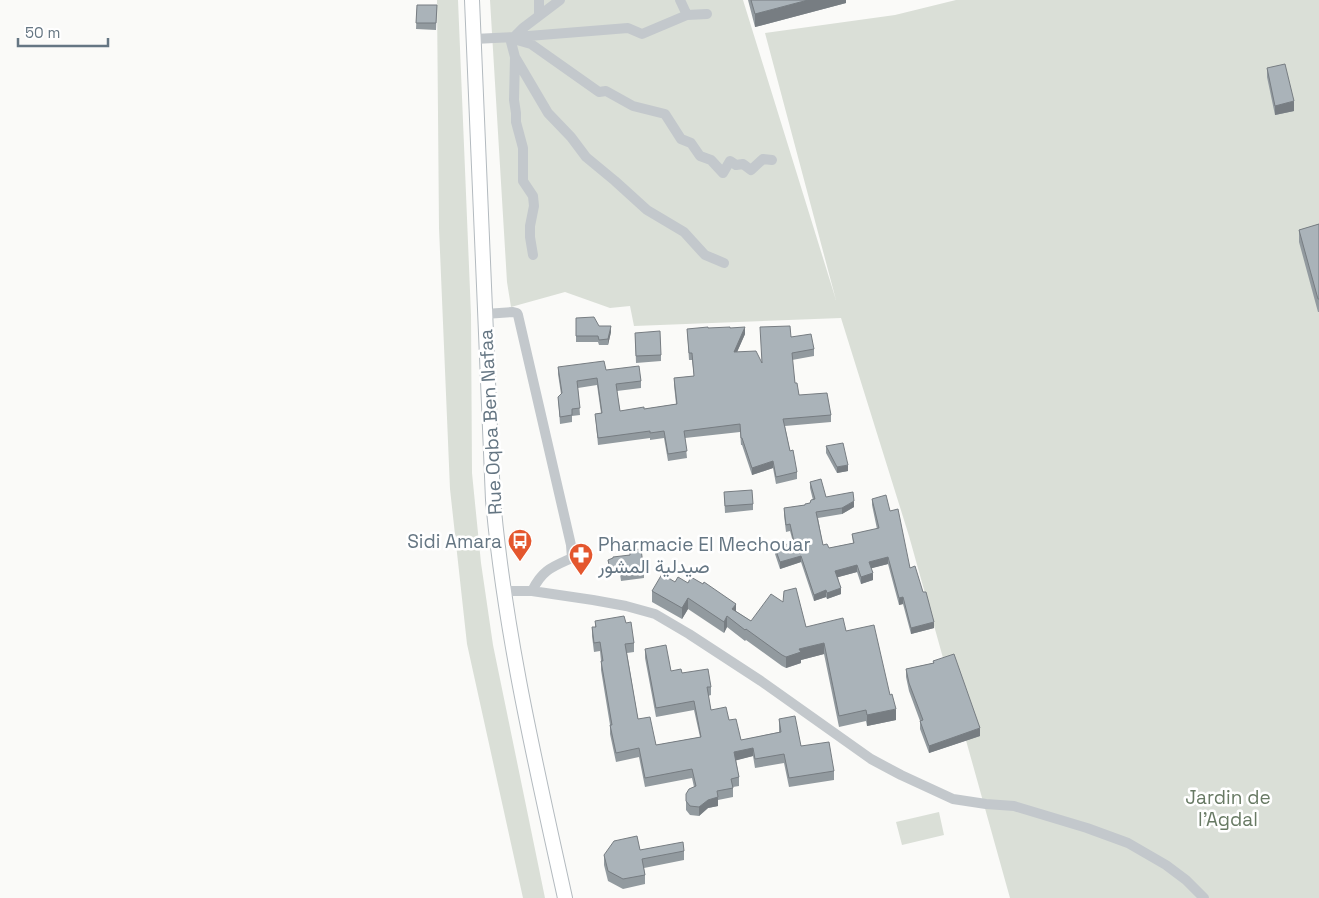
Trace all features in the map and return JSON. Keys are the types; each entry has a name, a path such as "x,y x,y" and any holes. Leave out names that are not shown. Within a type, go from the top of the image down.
{"street":[{"name":"Rue Oqba Ben Nafaa","path":"472,0 493,500 497,547 529,736 565,898"},
{"path":"539,0 539,16"},
{"path":"512,38 560,0"},
{"path":"680,0 687,15"},
{"path":"474,39 512,38 628,28 642,34 687,15 707,14"},
{"path":"512,38 515,57 514,100 516,122 523,148 523,181 533,196 534,206 530,226 533,254"},
{"path":"512,38 531,44 599,92 606,91 633,106 665,114 681,139 692,143 700,156 711,160 723,173 730,161 736,166 743,164 750,170 763,159 772,160"},
{"path":"515,57 548,113 572,137 586,158 647,210 684,232 705,255 724,263"},
{"path":"485,314 513,312 518,315 571,545 572,558 553,566 544,573 532,591"},
{"path":"503,591 532,591 592,600 626,606 655,614 761,681 871,759 901,775 953,799 1014,806 1087,828 1128,843 1173,870 1204,898"}],"green space":[{"path":"437,0 458,0 471,315 472,473 481,563 493,645 545,898 523,898 467,644 450,489 439,228"},
{"name":"Jardin de l'Agdal","path":"490,0 743,0 836,300 765,33 895,15 956,0 1319,0 1319,898 1010,898 909,536 841,318 634,326 630,306 610,308 565,292 511,307 507,282"},
{"path":"939,812 944,835 902,845 896,822"}],"building":[{"path":"751,0 808,0 755,14"},
{"path":"417,5 437,5 436,23 416,23"},
{"path":"1285,64 1294,101 1275,106 1267,68"},
{"path":"1319,224 1319,299 1318,299 1299,230"},
{"path":"594,317 599,326 611,326 608,339 599,340 598,336 576,336 576,318"},
{"path":"790,326 791,337 811,334 814,349 792,353 795,383 797,383 799,395 827,393 831,415 783,419 790,451 793,450 797,472 776,477 773,461 752,468 741,438 740,424 684,431 687,451 668,454 664,431 598,438 595,414 602,413 597,378 577,381 580,408 572,409 572,415 560,417 558,397 562,393 558,367 604,361 606,370 639,366 641,381 616,384 620,411 677,404 674,378 694,376 692,353 689,353 687,329 745,327 734,352 756,351 762,363 760,327"},
{"path":"660,331 661,355 636,356 635,333"},
{"path":"843,443 848,465 837,467 826,446"},
{"path":"821,479 826,497 853,492 854,501 842,508 816,512 823,545 827,544 829,548 854,543 852,534 879,528 872,499 886,495 890,511 898,509 910,568 915,566 923,592 926,592 934,622 911,628 903,597 899,598 888,557 869,562 873,573 861,577 857,565 835,571 841,588 827,593 826,590 814,595 801,556 780,562 775,548 794,542 790,524 786,525 784,508 810,503 811,500 815,499 810,482"},
{"path":"752,490 753,504 725,506 724,492"},
{"path":"641,549 644,572 621,575 620,568 610,570 608,560 613,557 630,555 630,550"},
{"path":"662,574 675,582 678,577 688,583 691,577 703,584 704,582 736,604 732,609 751,621 771,594 783,602 784,591 796,588 806,627 843,618 846,631 874,625 890,695 892,694 896,709 867,715 866,710 839,716 824,643 799,649 801,652 786,657 727,616 724,622 688,598 682,608 652,591"},
{"path":"624,616 626,623 631,622 634,643 625,644 638,719 650,717 656,745 701,737 694,701 656,708 645,649 666,645 671,671 681,669 682,673 708,669 711,687 707,687 711,710 726,707 729,720 736,719 741,740 781,732 779,719 795,716 801,746 829,742 834,771 789,778 784,754 755,759 753,748 734,752 739,777 731,779 733,788 717,791 718,797 708,800 699,807 690,806 686,801 686,794 689,789 696,786 692,769 645,778 639,748 616,753 610,725 612,725 601,661 603,661 600,642 594,643 592,627 596,627 595,621"},
{"path":"954,654 980,728 929,746 920,721 923,720 909,683 906,669 934,663 933,661"},
{"path":"637,836 640,850 683,842 684,851 642,859 645,875 623,879 608,871 604,855 614,841"}],"place":[{"name":"Sidi Amara","path":"520,562"},
{"name":"Pharmacie El Mechouar صيدلية المشور","path":"581,576"}]}
